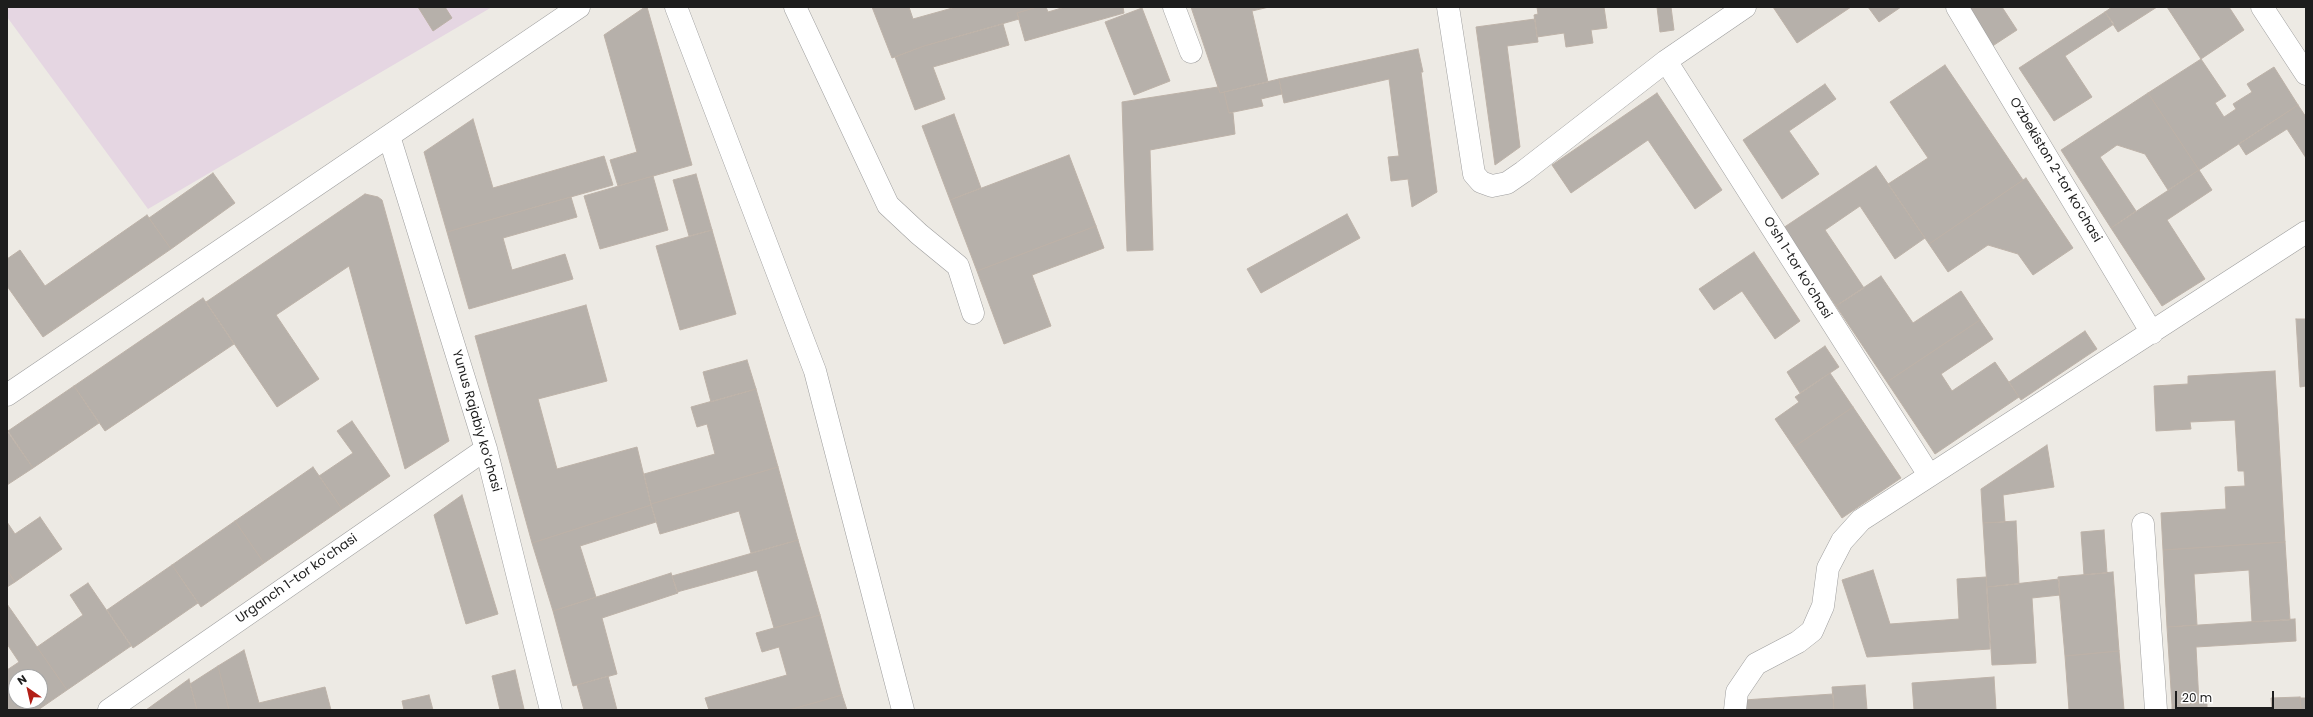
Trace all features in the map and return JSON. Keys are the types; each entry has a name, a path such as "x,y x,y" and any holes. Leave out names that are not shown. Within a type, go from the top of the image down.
{"street":[{"path":"7,395 579,7"},
{"path":"676,7 815,371 903,710"},
{"path":"795,7 888,205 919,234 958,266 973,312"},
{"path":"1174,7 1191,52"},
{"path":"1448,7 1474,174 1481,182 1492,186 1507,183 1523,172 1666,60 1745,7"},
{"name":"O‘zbekiston 2-tor koʻchasi","path":"1957,7 2152,332"},
{"path":"2262,7 2306,74"},
{"name":"O‘sh 1-tor koʻchasi","path":"1666,60 1929,475"},
{"name":"Yunus Rajabiy koʻchasi","path":"389,136 486,449 551,710"},
{"path":"1735,710 1737,692 1756,664 1798,642 1812,631 1823,606 1828,568 1842,541 1861,520 2306,232"},
{"name":"Urganch 1-tor koʻchasi","path":"109,710 486,449"},
{"path":"2143,524 2156,710"}],"shaded area":[{"path":"7,7 492,7 148,209 7,17"}],"building":[{"path":"418,7 445,7 452,18 433,31"},
{"path":"647,7 692,165 618,186 610,160 637,152 604,35"},
{"path":"872,7 909,7 913,19 956,7 1037,7 1017,13 1019,19 924,46 892,58"},
{"path":"1037,7 1046,7 1048,12 1065,7 1123,7 1124,13 1025,41 1017,13"},
{"path":"1191,7 1269,7 1252,11 1268,82 1220,93"},
{"path":"1537,7 1604,7 1607,28 1591,30 1593,43 1566,47 1564,33 1537,37 1534,15 1538,14"},
{"path":"1657,7 1671,7 1674,30 1660,32"},
{"path":"1773,7 1851,7 1797,43"},
{"path":"1868,7 1901,7 1879,22"},
{"path":"1965,7 2002,7 2017,30 1991,47"},
{"path":"2112,7 2157,7 2118,32 2105,12"},
{"path":"2167,7 2229,7 2244,30 2201,59"},
{"path":"1142,8 1170,81 1134,95 1105,22"},
{"path":"2105,12 2114,24 2065,56 2092,97 2054,121 2019,68"},
{"path":"1535,19 1538,42 1507,46 1520,147 1495,165 1476,27"},
{"path":"1003,24 1009,45 933,67 945,99 915,110 895,57 924,46"},
{"path":"1418,49 1423,72 1421,72 1437,192 1412,207 1408,179 1391,181 1388,157 1399,156 1389,79 1284,103 1279,79"},
{"path":"2201,59 2226,96 2215,103 2224,117 2236,109 2233,104 2252,92 2247,84 2274,67 2298,105 2199,170 2148,93"},
{"path":"1945,65 2023,180 1929,244 1888,184 1928,158 1890,102"},
{"path":"1279,79 1282,94 1261,99 1263,106 1229,113 1224,92"},
{"path":"1825,84 1836,99 1789,131 1819,174 1782,199 1743,140"},
{"path":"1218,87 1220,93 1224,92 1229,113 1233,113 1235,134 1150,150 1153,250 1127,251 1122,102"},
{"path":"1657,93 1722,190 1695,209 1648,140 1571,193 1552,165"},
{"path":"2148,93 2199,170 2168,190 2145,154 2117,145 2100,157 2136,211 2111,228 2061,150"},
{"path":"2298,105 2306,117 2306,158 2287,129 2246,155 2239,144"},
{"path":"954,114 981,188 950,200 922,126"},
{"path":"473,119 493,188 604,156 613,185 447,232 424,152"},
{"path":"1069,155 1096,226 977,271 950,200"},
{"path":"1876,166 1925,238 1895,259 1860,206 1825,230 1864,288 1836,306 1783,228"},
{"path":"2199,170 2212,190 2167,220 2205,279 2162,306 2111,228"},
{"path":"213,173 235,203 171,249 149,218"},
{"path":"696,174 712,230 689,236 673,180"},
{"path":"653,176 668,230 600,249 584,196"},
{"path":"2026,178 2073,248 2033,275 2018,254 1988,245 1948,272 1929,244"},
{"path":"365,194 378,197 382,200 449,441 405,469 349,266 276,315 319,379 277,407 206,302"},
{"path":"571,197 577,217 503,238 512,270 565,254 573,279 469,309 447,232"},
{"path":"1347,214 1360,238 1261,293 1247,269"},
{"path":"147,215 171,249 43,337 7,286 7,259 20,250 45,286"},
{"path":"1096,226 1104,248 1032,275 1051,326 1004,344 977,271"},
{"path":"712,230 736,314 680,330 656,246"},
{"path":"1754,252 1800,321 1775,339 1742,291 1714,310 1699,289"},
{"path":"1881,276 1913,323 1961,291 1980,320 1887,382 1836,306"},
{"path":"203,298 234,344 105,431 74,386"},
{"path":"586,305 607,381 538,399 557,469 637,447 651,505 532,543 475,336"},
{"path":"2296,319 2306,319 2306,386 2300,387"},
{"path":"1980,320 1993,339 1941,374 1952,391 1995,362 2019,397 1935,454 1887,382"},
{"path":"2085,331 2097,349 2021,400 2009,382"},
{"path":"1825,346 1839,367 1800,393 1787,372"},
{"path":"747,360 756,389 711,402 703,372"},
{"path":"2275,371 2285,542 2163,550 2161,513 2226,509 2225,487 2245,486 2244,471 2238,471 2235,420 2190,422 2191,429 2156,431 2154,386 2188,384 2188,376"},
{"path":"1830,373 1853,407 1794,447 1775,419 1799,402 1795,397"},
{"path":"74,386 99,423 33,468 8,431"},
{"path":"756,389 778,467 651,504 644,474 715,454 707,424 697,427 691,407"},
{"path":"1853,407 1901,478 1842,518 1794,447"},
{"path":"352,421 390,476 342,509 319,476 353,453 337,431"},
{"path":"7,431 33,468 7,485"},
{"path":"2047,445 2054,487 2003,495 2005,522 1983,523 1981,489"},
{"path":"313,467 342,509 264,563 235,521"},
{"path":"778,467 798,540 751,553 739,511 660,534 651,504"},
{"path":"462,495 498,614 466,624 434,515"},
{"path":"651,505 656,522 580,546 596,597 553,611 532,543"},
{"path":"40,517 62,549 15,582 7,570 7,522 15,534"},
{"path":"235,521 264,563 201,607 172,565"},
{"path":"2016,521 2019,584 1987,587 1983,523"},
{"path":"2104,530 2107,573 2084,575 2081,532"},
{"path":"798,540 820,615 774,628 757,570 677,592 672,576"},
{"path":"2285,542 2290,620 2252,622 2249,570 2194,574 2197,625 2167,627 2163,550"},
{"path":"172,565 198,603 133,648 107,610"},
{"path":"7,570 15,582 7,587"},
{"path":"1873,570 1890,624 1959,619 1957,579 1986,577 1990,649 1867,657 1842,580"},
{"path":"2113,572 2119,651 2065,656 2058,577"},
{"path":"671,573 678,593 602,618 617,674 573,686 553,611"},
{"path":"2059,579 2060,595 2032,598 2036,663 1992,665 1987,587"},
{"path":"88,583 131,646 67,690 37,647 83,615 70,595"},
{"path":"7,604 67,690 48,703 48,669 8,669 19,662 7,644"},
{"path":"820,615 842,695 789,710 709,710 705,698 787,675 779,647 762,652 756,633"},
{"path":"2295,619 2296,641 2196,647 2199,703 2172,705 2167,627"},
{"path":"244,650 259,703 325,687 331,710 229,710 218,666"},
{"path":"2119,651 2124,710 2069,710 2065,656"},
{"path":"218,666 229,710 197,710 190,684"},
{"path":"8,669 8,709 39,709 7,710"},
{"path":"515,670 524,709 500,710 492,676"},
{"path":"608,676 617,710 584,710 577,685"},
{"path":"1994,677 1996,710 1914,710 1912,683"},
{"path":"189,679 197,710 146,710"},
{"path":"1865,685 1867,710 1834,710 1832,687"},
{"path":"1833,694 1834,710 1745,710 1744,700"},
{"path":"429,695 433,710 404,710 402,701"},
{"path":"842,695 847,710 789,710"},
{"path":"2300,697 2301,710 2272,710 2271,698"},
{"path":"2300,698 2306,698 2306,710 2301,710"},
{"path":"2207,702 2207,710 2172,710 2172,705"}]}
